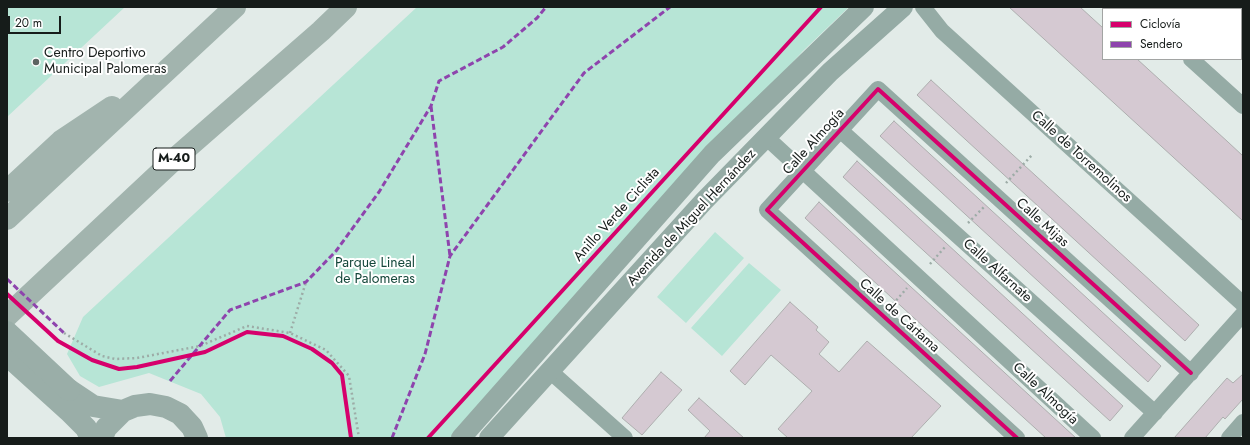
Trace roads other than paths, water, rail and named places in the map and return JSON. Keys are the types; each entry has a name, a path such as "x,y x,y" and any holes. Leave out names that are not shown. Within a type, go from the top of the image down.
{"highway":[{"path":"7,219 236,7"},
{"name":"M-40","path":"7,316 179,155 321,31 346,7"},
{"path":"7,191 61,141 170,69"},
{"path":"7,336 179,155"}],"main road":[{"path":"7,332 69,390 93,406 123,411"},
{"path":"7,355 86,428 91,438"},
{"path":"102,438 106,428 123,411 135,406 150,404 166,407 180,414 192,427 197,438"}],"street":[{"name":"Avenida de Miguel Hernández","path":"461,438 712,154 864,7"},
{"name":"Avenida de Miguel Hernández","path":"489,438 551,372 704,201 830,72 903,7"},
{"name":"Calle de Torremolinos","path":"923,7 942,31 1243,304"},
{"path":"1192,60 1243,106"},
{"name":"Calle Almogía","path":"767,210 878,89"},
{"name":"Calle Mijas","path":"878,89 1190,373"},
{"name":"Calle Alfarnate","path":"840,130 1155,413"},
{"name":"Calle Almogía","path":"767,138 1093,438"},
{"name":"Calle de Cártama","path":"767,210 1017,438"},
{"path":"1132,438 1243,314"},
{"path":"551,372 625,438"},
{"path":"1229,438 1243,422"}],"place":[{"name":"Centro Deportivo Municipal Palomeras","path":"36,62"}],"park label":[{"name":"Parque Lineal de Palomeras","path":"375,272"}]}
